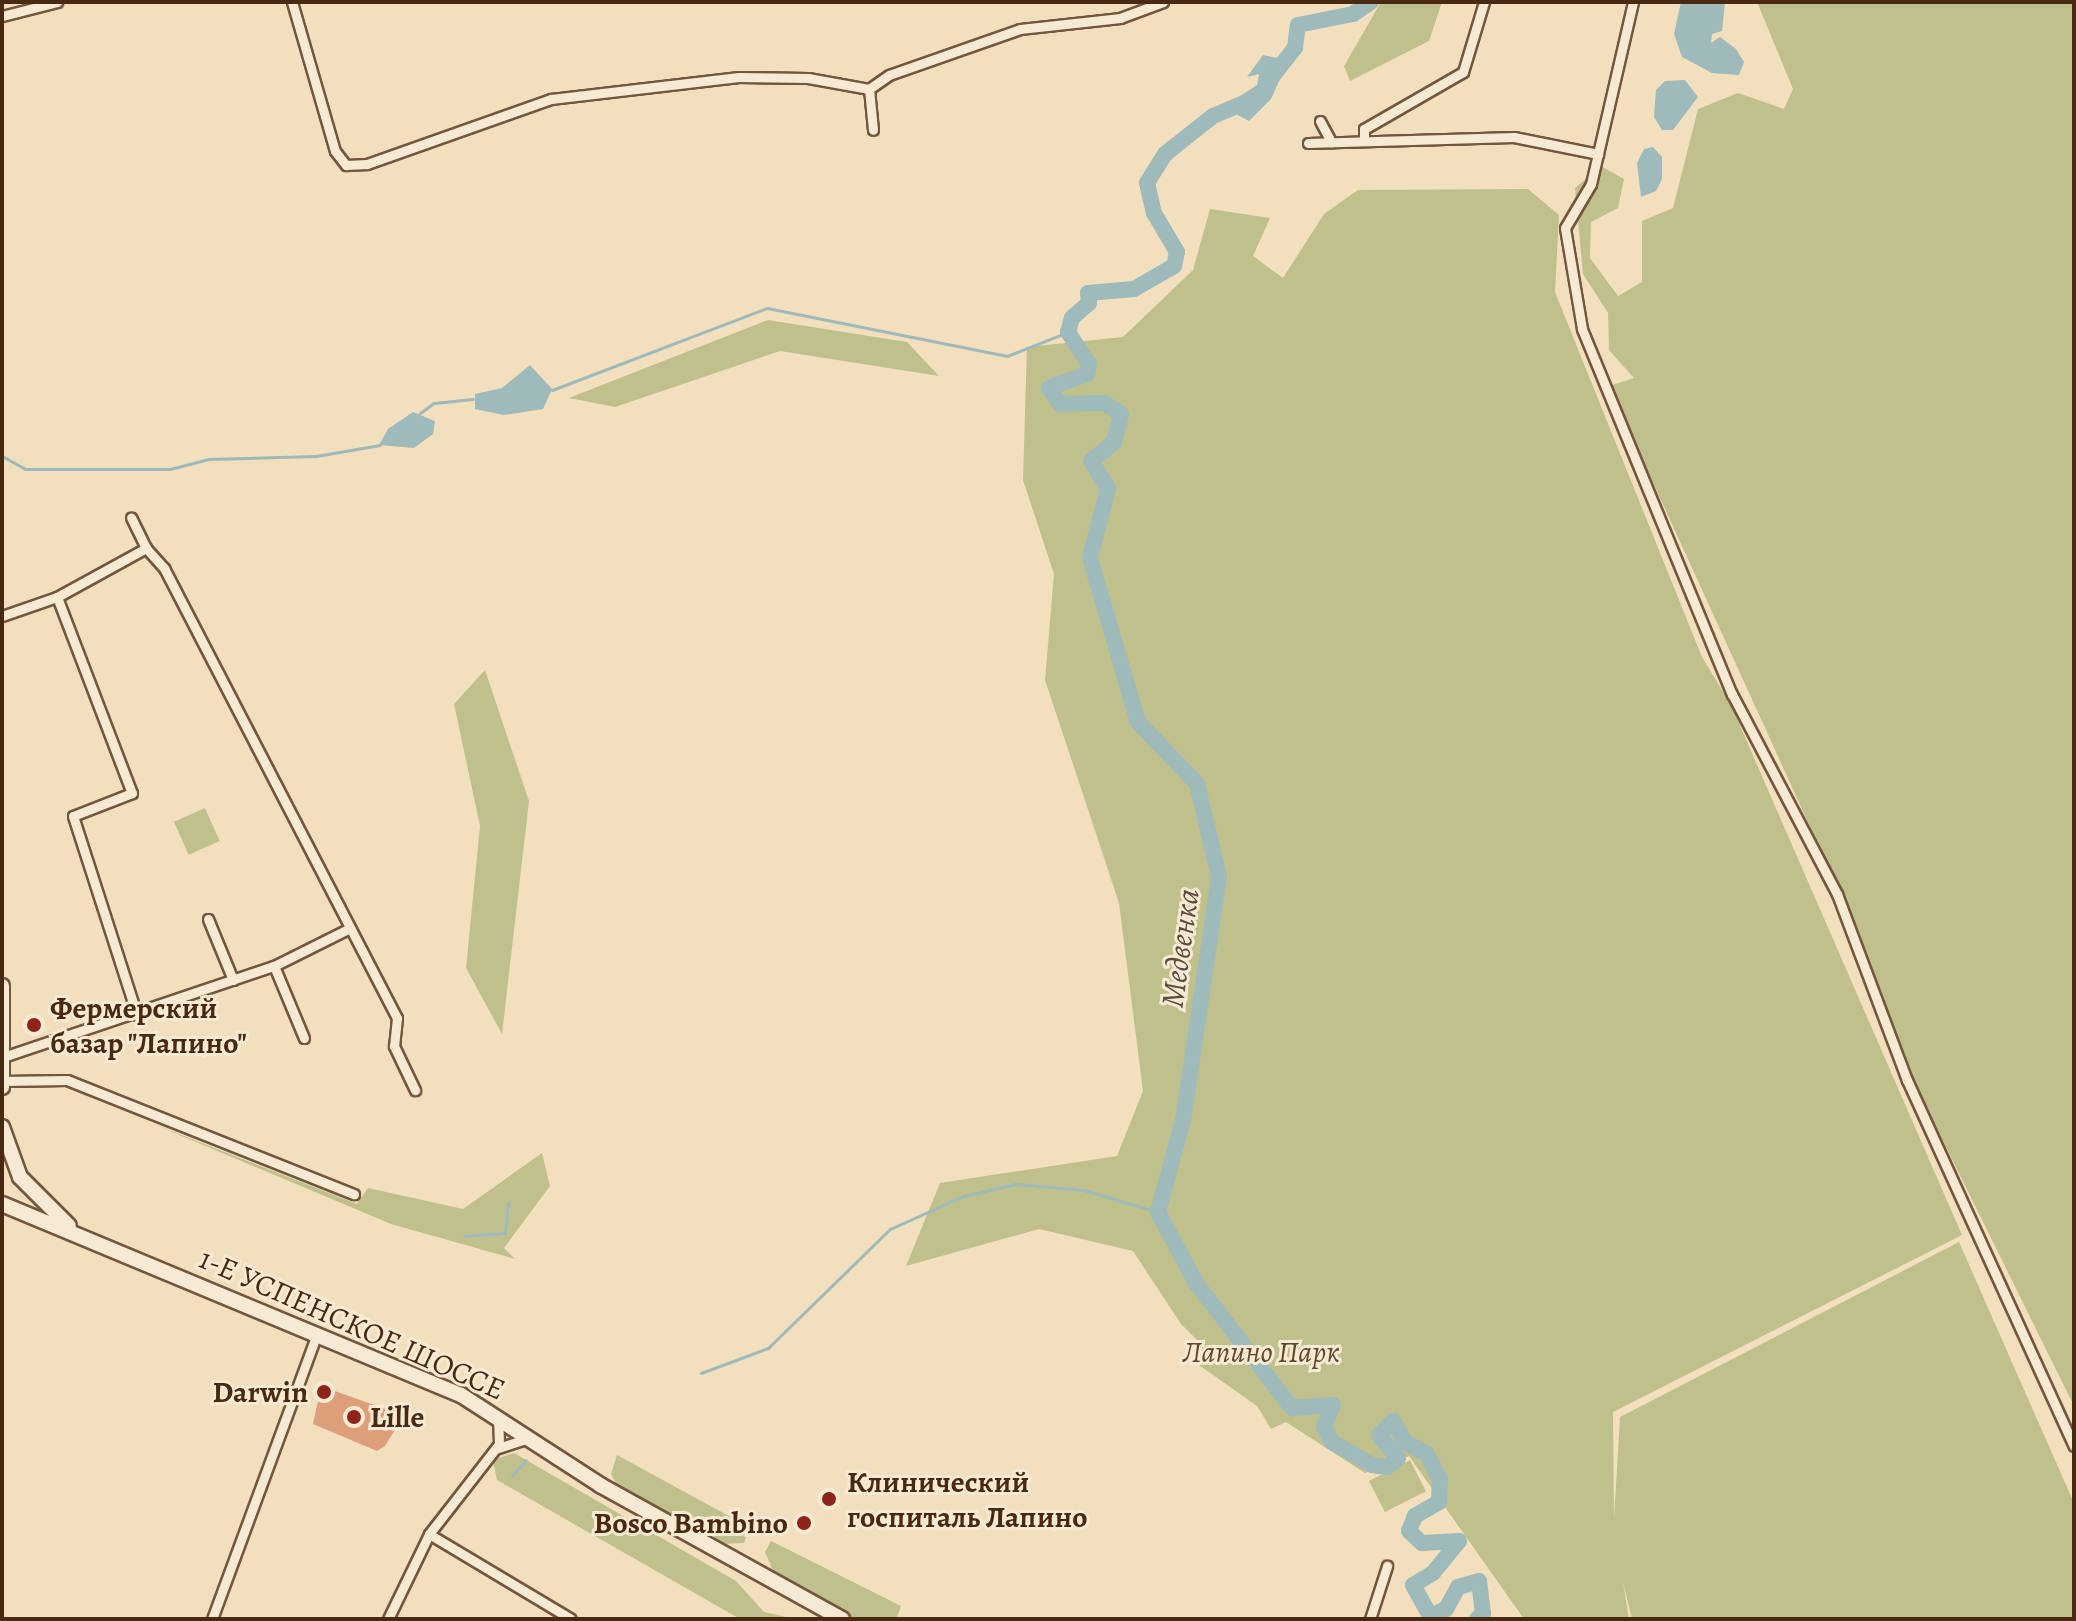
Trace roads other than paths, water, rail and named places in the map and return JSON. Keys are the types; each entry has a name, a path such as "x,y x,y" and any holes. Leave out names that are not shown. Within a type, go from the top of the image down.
{"main road":[{"path":"2,986 2,1084"},
{"name":"1-Е УСПЕНСКОЕ ШОССЕ","path":"2,1127 19,1176 19,1194 2,1203"},
{"name":"1-Е УСПЕНСКОЕ ШОССЕ","path":"2,1167 19,1176 82,1234"},
{"name":"1-Е УСПЕНСКОЕ ШОССЕ","path":"2,1203 317,1334 497,1415 600,1485 842,1619"}],"street":[{"path":"2,16 57,2"},
{"path":"292,2 335,151 346,165 367,164 564,97 616,96 739,77 808,78 869,89 889,75 1020,29 1120,18 1163,2"},
{"path":"1364,141 1364,129 1463,72 1484,2"},
{"path":"1633,2 1591,184 1565,228 1577,314 1605,396 1732,694 1837,894 1907,1080 2074,1446"},
{"path":"869,89 873,130"},
{"path":"1320,121 1331,142"},
{"path":"1308,143 1514,137 1598,154"},
{"path":"131,517 146,548 164,568 346,930 397,1018 394,1046 415,1090"},
{"path":"2,616 57,597 146,548"},
{"path":"57,597 132,793 73,816 137,1015"},
{"path":"208,919 233,980"},
{"path":"3,1057 137,1015 274,966 346,930"},
{"path":"274,966 304,1038"},
{"path":"2,1084 67,1080 354,1194"},
{"path":"212,1619 317,1334"},
{"path":"388,1619 429,1534 495,1450 502,1436 497,1415"},
{"path":"495,1450 528,1438"},
{"path":"429,1534 571,1619"},
{"path":"1370,1619 1387,1566"}],"water":[{"path":"1681,2 1725,2 1722,31 1712,34 1711,43 1720,37 1736,49 1744,62 1739,75 1712,73 1682,57 1674,34"},
{"path":"1263,55 1282,59 1280,79 1271,99 1249,121 1234,113 1234,100 1257,85 1259,74 1247,77"},
{"path":"1685,80 1698,97 1673,130 1662,130 1654,117 1656,90 1665,81"},
{"path":"1653,147 1662,157 1662,179 1656,191 1641,197 1637,163 1644,149"},
{"path":"530,365 552,389 543,409 504,415 475,409 475,394 502,388"},
{"path":"413,412 435,421 433,434 414,448 379,445 388,429"}],"waterway":[{"name":"Медвенка","path":"1272,77 1295,48 1298,25 1353,14 1371,2"},
{"name":"Медвенка","path":"1253,99 1213,116 1165,154 1147,183 1154,213 1177,252 1174,266 1134,289 1088,293 1089,303 1072,318 1068,332 1089,364 1087,374 1049,388 1060,404 1104,403 1121,414 1114,442 1091,461 1108,488 1090,558 1138,722 1197,784 1219,877 1183,1120 1158,1212 1196,1283 1292,1408 1333,1405 1324,1427 1332,1442 1372,1465 1387,1467 1398,1458 1379,1435 1393,1421 1405,1442 1427,1454 1440,1480 1439,1502 1415,1516 1409,1531 1422,1543 1459,1541 1433,1573 1413,1585 1430,1616 1446,1609 1458,1587 1479,1581 1483,1614 1477,1619"},
{"path":"552,390 767,308 1007,356 1068,332"},
{"path":"420,413 434,403 473,399"},
{"path":"2,456 25,469 170,469 209,459 316,456 380,445"},
{"path":"701,1373 768,1348 890,1229 963,1196 1016,1184 1084,1190 1158,1212"},
{"path":"464,1236 505,1233 508,1202"},
{"path":"512,1476 526,1460"}],"place":[{"name":"Фермерский базар \"Лапино\"","path":"34,1025"},
{"name":"Darwin","path":"324,1392"},
{"name":"Lille","path":"354,1417"},
{"name":"Клинический госпиталь Лапино","path":"829,1499"},
{"name":"Bosco Bambino","path":"804,1523"}],"park label":[{"name":"Лапино Парк","path":"1261,1352"}]}
